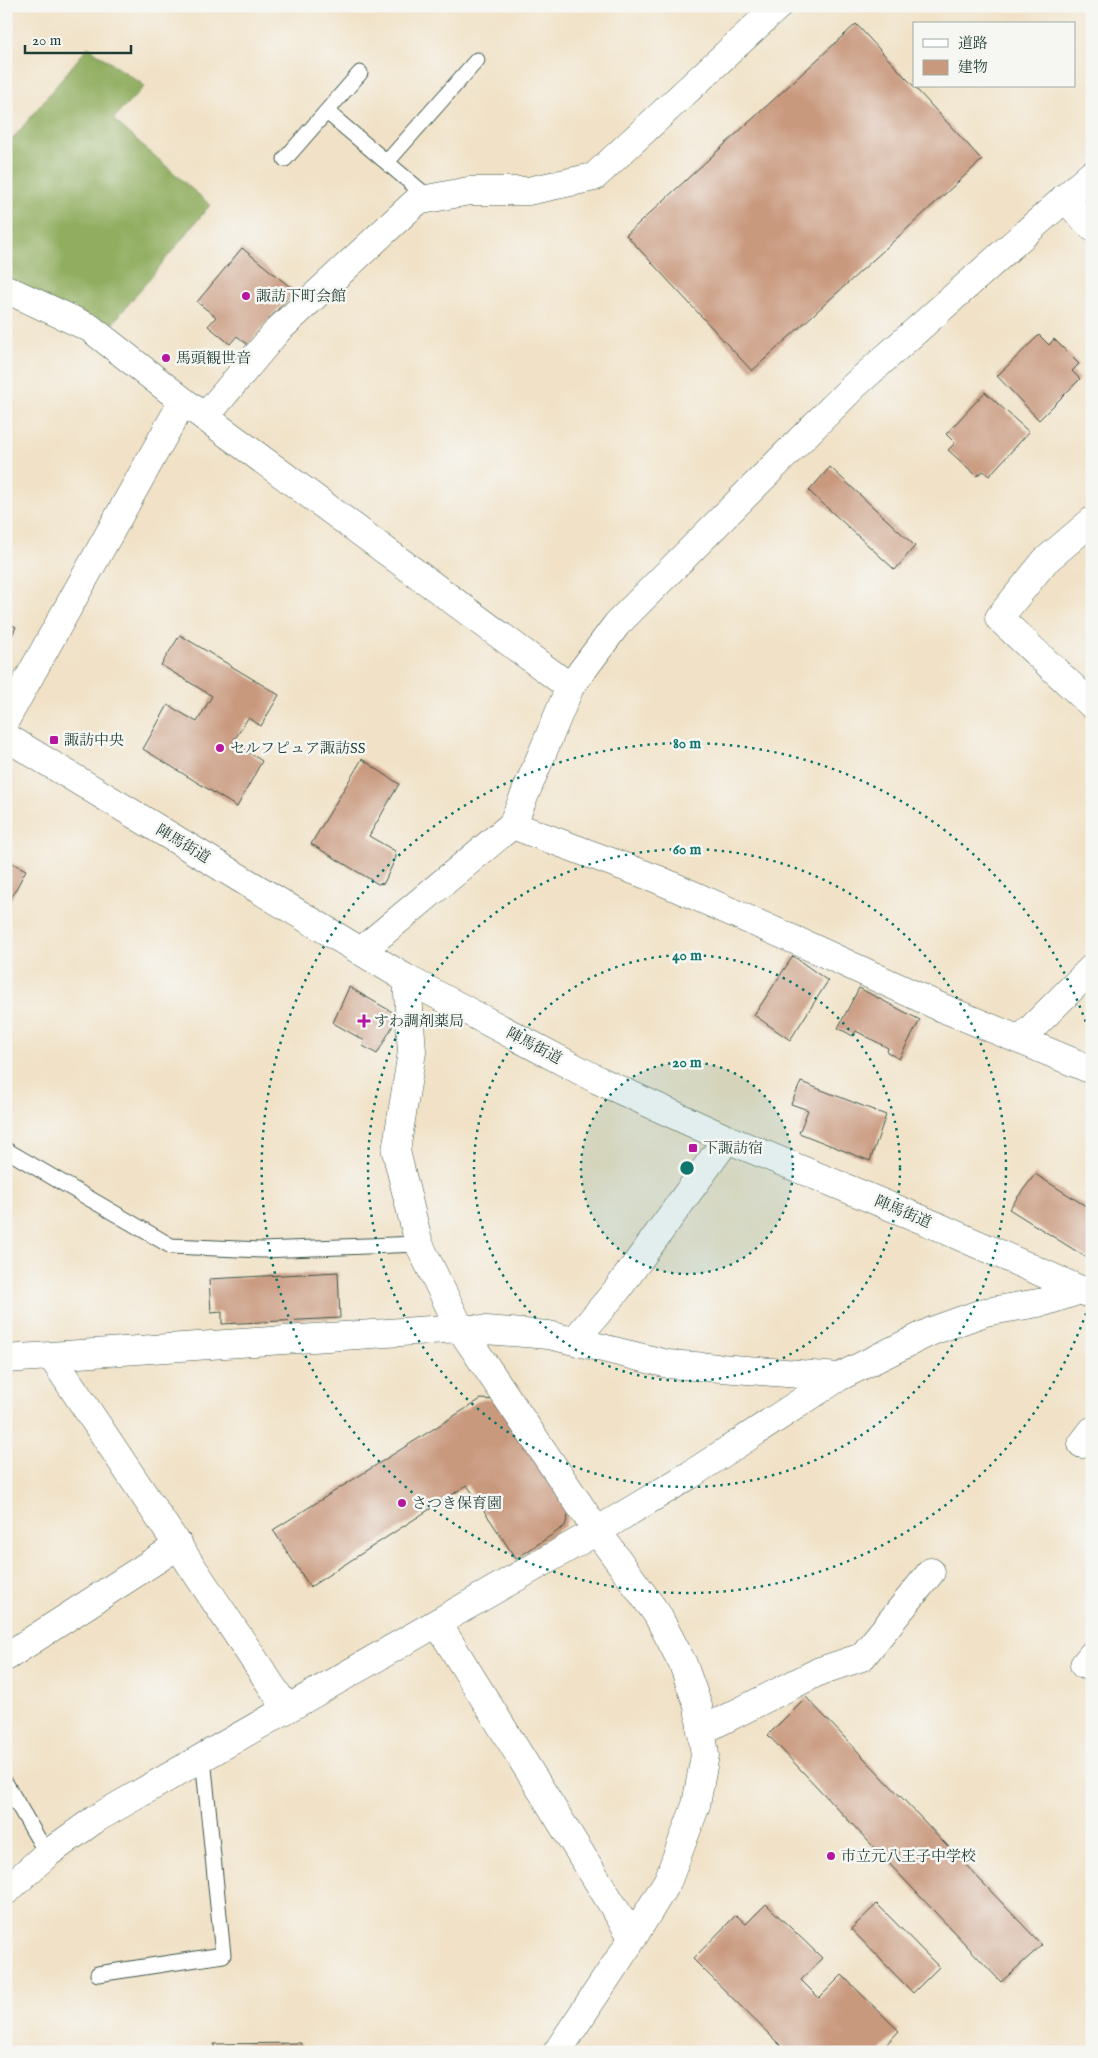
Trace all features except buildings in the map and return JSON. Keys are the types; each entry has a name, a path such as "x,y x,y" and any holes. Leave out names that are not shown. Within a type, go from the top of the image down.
{"street":[{"path":"205,417 278,330 417,201 469,191 528,191 594,177 778,6"},
{"path":"361,951 512,826 570,687 617,624 854,385 1092,174"},
{"path":"1064,198 1092,227"},
{"path":"6,289 90,328 183,401 570,687"},
{"path":"6,719 183,401"},
{"path":"1092,521 1045,561 999,618 1092,705"},
{"name":"陣馬街道","path":"6,737 407,980 598,1080 727,1139 923,1220 1086,1292"},
{"path":"512,826 657,879 938,1006 1092,1070"},
{"path":"1020,1040 1092,968"},
{"path":"407,980 412,1052 396,1151 419,1244 460,1328 657,1614 678,1656 698,1706 705,1755 696,1805 668,1880 633,1938 557,2052"},
{"path":"574,1340 617,1290 727,1139"},
{"path":"6,1891 47,1854 97,1818 438,1624 598,1530 690,1475 839,1376 932,1331 985,1312 1044,1302 1086,1292"},
{"path":"6,1359 460,1328 549,1335 668,1364 839,1376"},
{"path":"52,1357 287,1709"},
{"path":"6,1657 179,1545"},
{"path":"701,1731 820,1671 862,1657 931,1572"},
{"path":"438,1624 633,1938"}],"lane":[{"path":"387,162 477,60"},
{"path":"286,159 360,73"},
{"path":"327,112 429,198"},
{"path":"6,1150 171,1246 262,1250 419,1244"},
{"path":"98,1974 223,1955 203,1758"},
{"path":"6,1784 47,1854"},
{"path":"6,1891 6,1903"}],"green space":[{"path":"88,47 145,86 113,119 210,205 108,329 6,278 6,147"}],"place":[{"name":"諏訪下町会館","path":"246,296"},
{"name":"馬頭観世音","path":"166,358"},
{"name":"諏訪中央","path":"54,740"},
{"name":"セルフピュア諏訪SS","path":"220,748"},
{"name":"すわ調剤薬局","path":"364,1021"},
{"name":"下諏訪宿","path":"693,1148"},
{"name":"さつき保育園","path":"402,1503"},
{"name":"市立元八王子中学校","path":"831,1856"}]}
